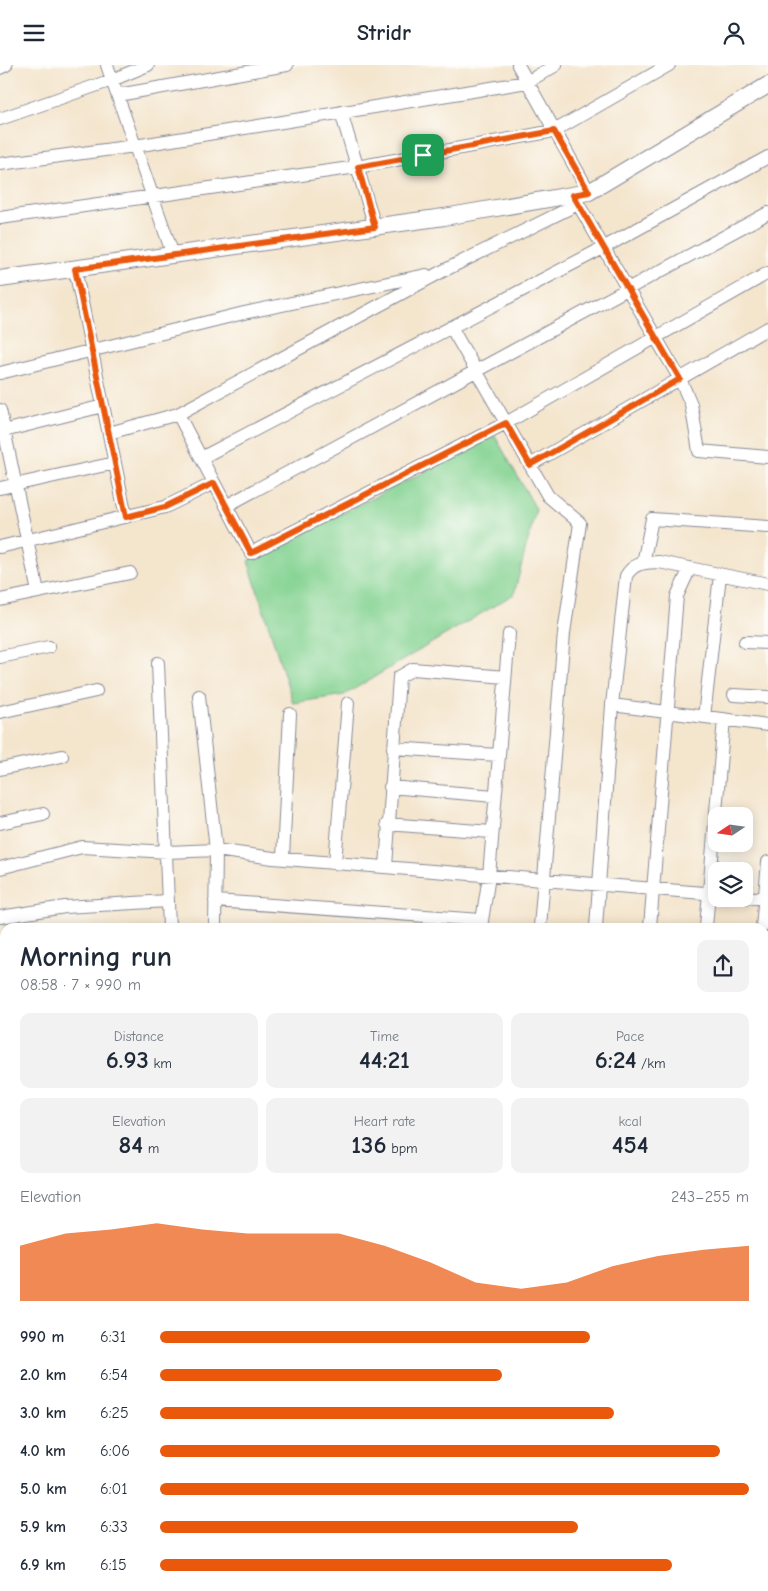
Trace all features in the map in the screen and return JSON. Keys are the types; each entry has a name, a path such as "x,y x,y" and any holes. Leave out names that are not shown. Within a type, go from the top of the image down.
{"street":[{"path":"0,68 6,65"},
{"path":"107,65 174,255"},
{"path":"0,119 112,80 148,65"},
{"path":"118,95 287,65"},
{"path":"518,65 554,131 580,197 603,248 680,379 691,404 699,451 768,457"},
{"path":"0,164 135,146 527,82 556,65"},
{"path":"0,217 358,167 554,131 669,65"},
{"path":"109,433 178,414 580,197 768,86"},
{"path":"341,112 375,227"},
{"path":"201,458 603,248 768,157"},
{"path":"0,279 580,197"},
{"path":"226,506 768,213"},
{"path":"75,269 126,517"},
{"path":"0,373 92,352 244,313 441,272"},
{"path":"178,414 251,553 506,423 768,273"},
{"path":"451,327 548,496 580,523 564,633 540,923"},
{"path":"530,465 768,328"},
{"path":"2,432 103,406"},
{"path":"0,410 2,432 16,485 38,592"},
{"path":"0,488 115,463"},
{"path":"0,547 165,507 214,483"},
{"path":"642,563 652,519 768,527"},
{"path":"596,923 601,885 612,705 626,576 630,569 642,563 659,562 768,584"},
{"path":"650,923 677,596 690,568"},
{"path":"0,600 130,573"},
{"path":"704,717 720,575"},
{"path":"481,923 488,875 509,634"},
{"path":"745,642 768,643"},
{"path":"0,657 49,647"},
{"path":"158,663 168,852 169,923"},
{"path":"386,867 399,677 413,669 505,677"},
{"path":"0,713 96,691"},
{"path":"734,695 768,697"},
{"path":"199,696 216,850 215,923"},
{"path":"335,863 348,703"},
{"path":"612,705 768,725"},
{"path":"283,858 290,715"},
{"path":"715,862 724,719"},
{"path":"393,748 498,755"},
{"path":"0,769 62,756"},
{"path":"390,787 494,796"},
{"path":"0,823 43,814"},
{"path":"388,824 491,832"},
{"path":"0,868 82,847 168,852 216,850 335,863 708,894"},
{"path":"763,923 768,862"},
{"path":"753,898 766,899"},
{"path":"0,917 65,907 168,901"},
{"path":"215,901 469,923"},
{"path":"707,923 710,907"}],"green space":[{"path":"495,436 536,509 514,594 344,695 293,703 248,561"}],"route":[{"path":"554,131 589,192 573,195 680,379 530,465 506,423 251,553 214,483 165,507 126,517 75,269 375,227 358,167 423,155 554,131"}]}
